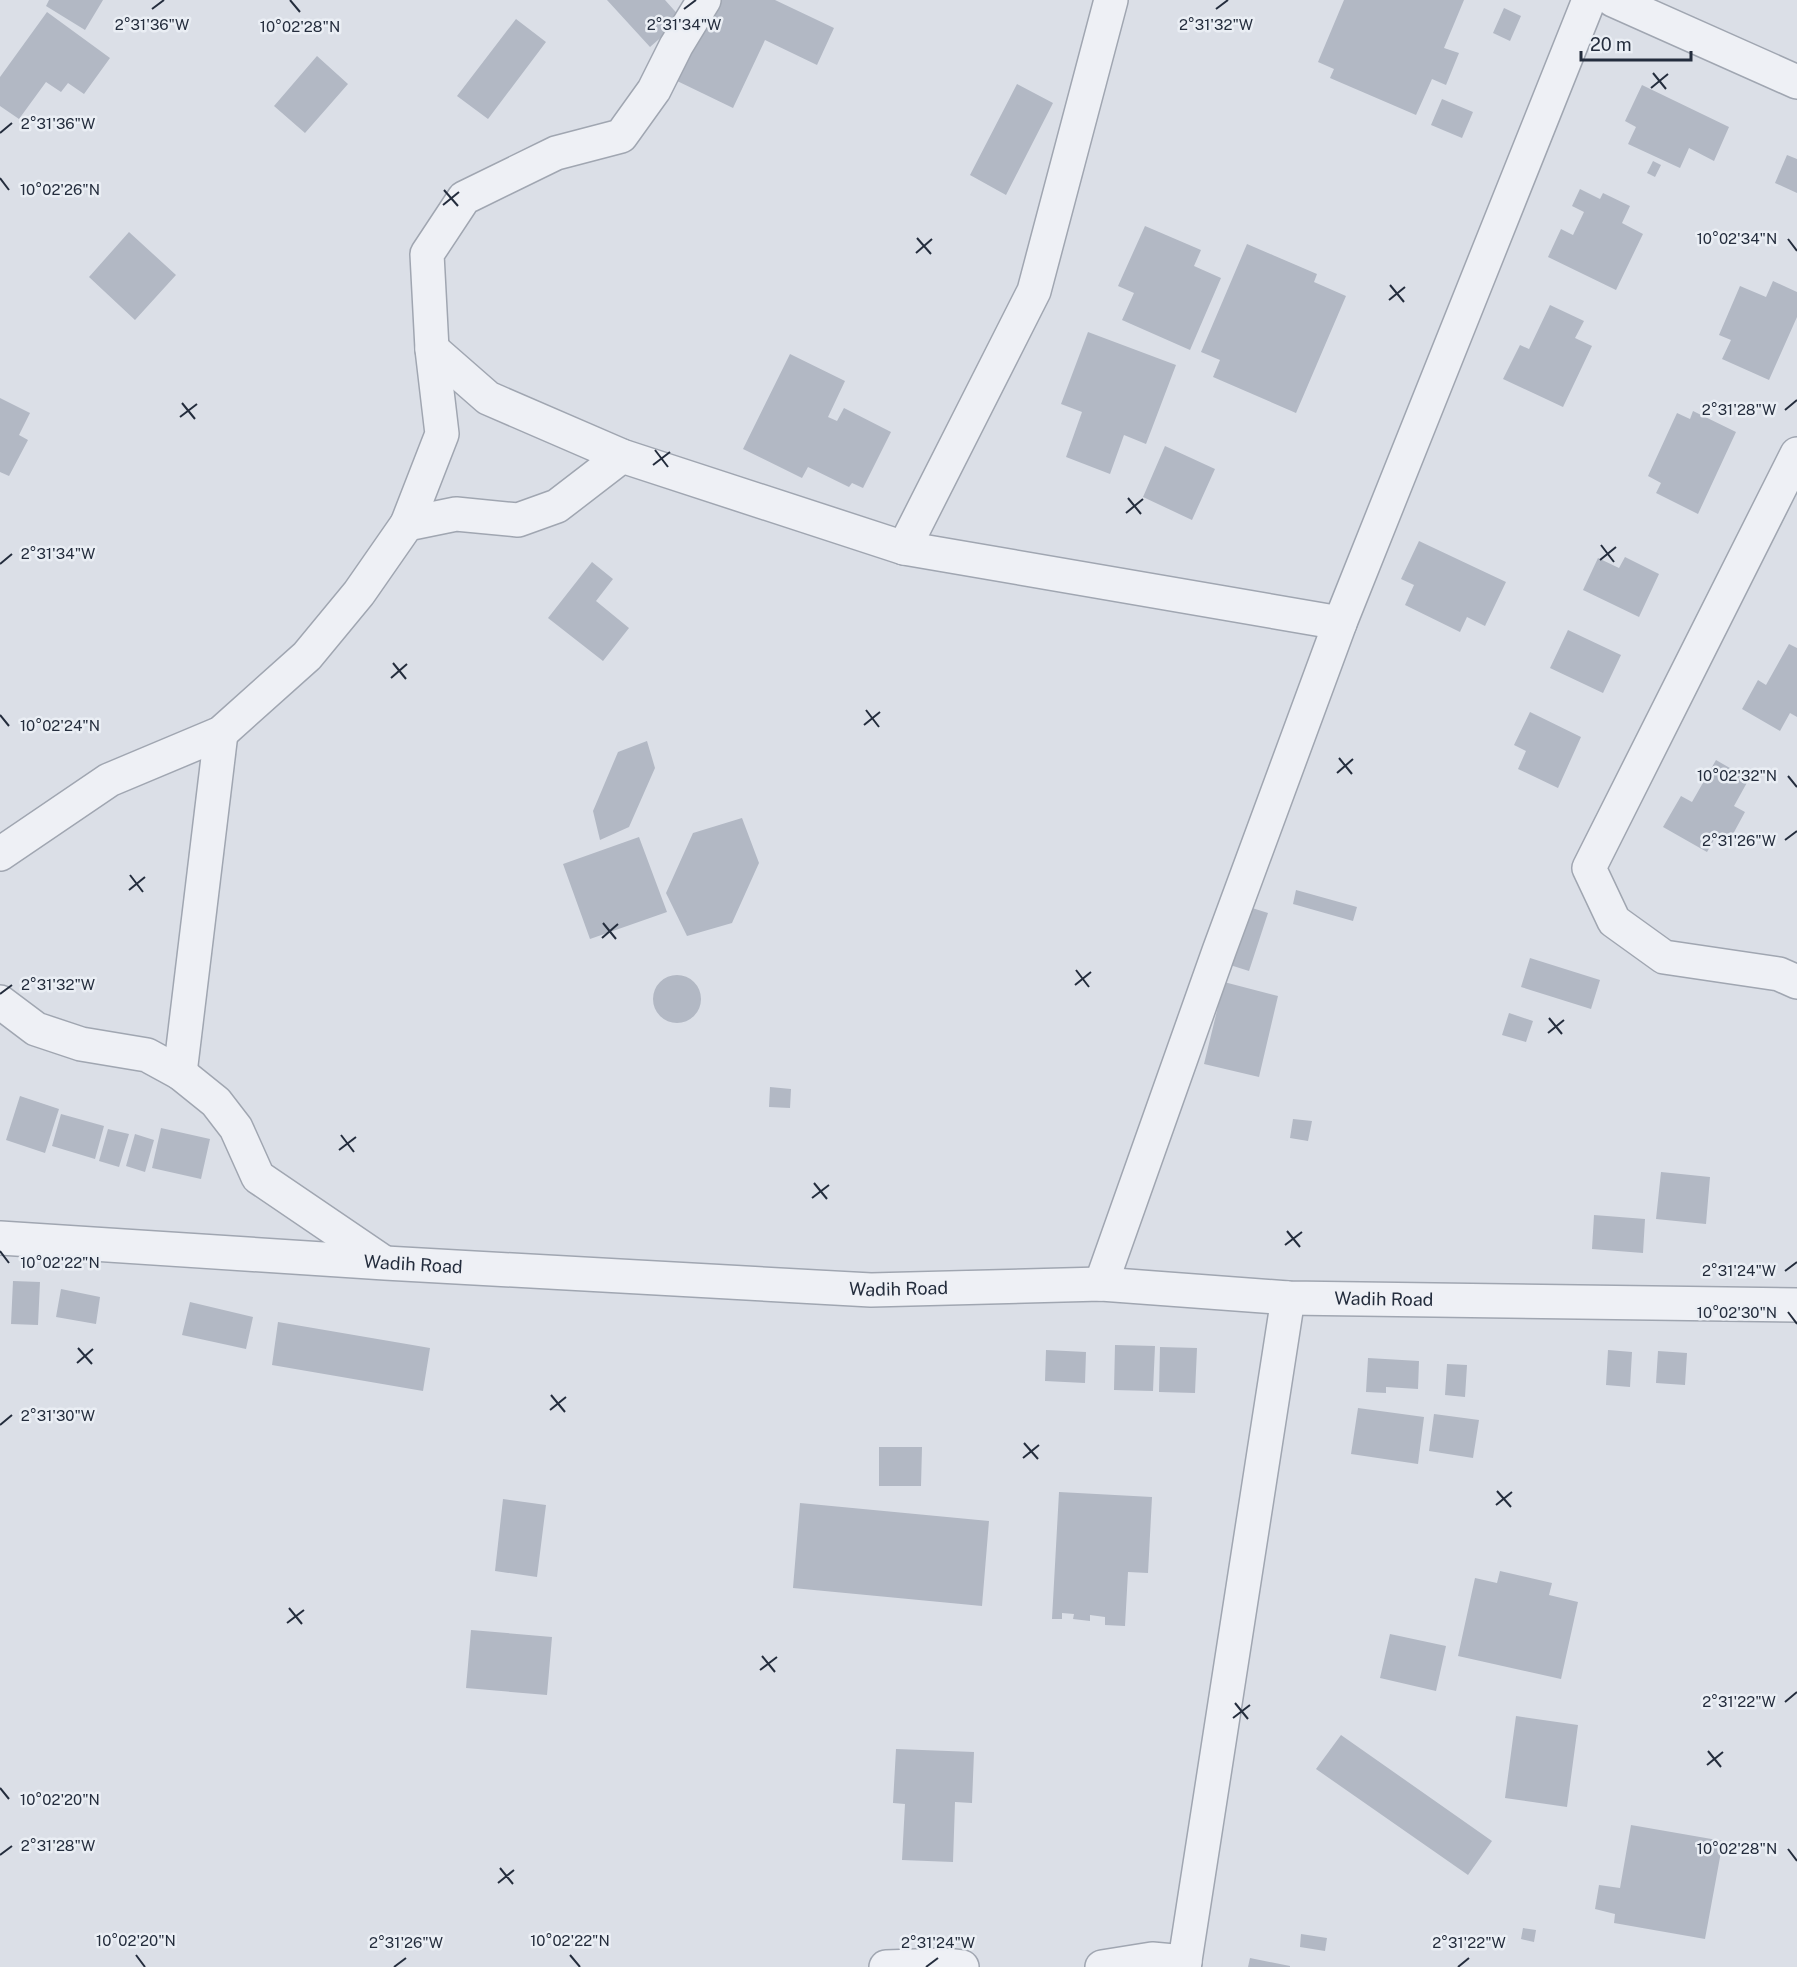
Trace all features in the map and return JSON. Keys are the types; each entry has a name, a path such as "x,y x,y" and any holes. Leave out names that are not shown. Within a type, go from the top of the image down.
{"street":[{"path":"0,854 109,780 221,733 307,656 359,593 407,524 442,434 432,349 427,254 464,198 556,153 621,136 654,90 676,46 704,0"},
{"path":"904,549 1034,291 1111,0"},
{"path":"1101,1284 1215,962 1340,623 1589,0"},
{"path":"1613,0 1797,82"},
{"path":"432,349 488,398 622,456 904,549 1340,623"},
{"path":"1797,454 1589,868 1614,921 1664,957 1779,974 1797,982"},
{"path":"407,524 456,514 518,519 557,506 622,456"},
{"path":"180,1072 221,733"},
{"path":"0,1002 36,1029 81,1044 147,1055 180,1072 216,1102 236,1128 258,1177 385,1263"},
{"name":"Wadih Road","path":"0,1239 872,1290 1101,1284 1288,1298 1797,1305"},
{"path":"1102,1967 1152,1959 1185,1964 1288,1298"},
{"path":"886,1967 945,1965 962,1967"}],"building":[{"path":"49,0 103,0 85,30 46,6"},
{"path":"607,0 665,0 682,19 650,47"},
{"path":"710,0 775,0 834,28 817,65 765,40 733,108 673,79"},
{"path":"1344,0 1464,0 1444,48 1459,53 1446,85 1432,79 1416,115 1330,78 1334,69 1318,62"},
{"path":"1504,8 1521,16 1510,41 1493,33"},
{"path":"47,12 110,58 84,94 68,83 61,92 46,82 19,119 0,106 0,77"},
{"path":"516,19 546,42 488,119 457,96"},
{"path":"317,56 348,84 305,133 274,106"},
{"path":"1017,84 1053,103 1006,195 970,175"},
{"path":"1642,85 1729,127 1714,161 1689,148 1680,168 1628,144 1636,127 1625,121"},
{"path":"1442,99 1473,112 1462,138 1431,125"},
{"path":"1787,155 1797,159 1797,193 1775,183"},
{"path":"1653,161 1661,165 1655,177 1647,173"},
{"path":"1580,189 1600,199 1603,193 1630,206 1622,223 1643,234 1616,290 1548,257 1561,229 1573,235 1584,212 1572,206"},
{"path":"1145,226 1201,250 1194,266 1221,278 1190,350 1122,320 1134,293 1118,286"},
{"path":"129,232 176,275 135,320 89,277"},
{"path":"1247,244 1317,274 1314,282 1346,296 1296,413 1213,377 1220,360 1201,352"},
{"path":"1773,281 1797,292 1797,317 1769,380 1722,359 1731,340 1719,335 1740,286 1766,297"},
{"path":"1550,305 1584,321 1575,338 1592,346 1563,407 1503,379 1520,345 1529,349"},
{"path":"1088,332 1176,365 1146,444 1124,435 1110,474 1066,457 1082,412 1061,404"},
{"path":"790,354 845,381 828,417 837,421 844,408 891,432 863,488 852,483 849,487 808,467 802,478 743,449"},
{"path":"0,398 30,413 19,435 28,440 9,476 0,472"},
{"path":"1693,411 1736,432 1698,514 1656,493 1661,483 1648,476 1677,413 1690,419"},
{"path":"1165,446 1215,469 1192,520 1143,497"},
{"path":"1419,541 1506,582 1485,626 1467,617 1460,632 1405,605 1414,585 1401,579"},
{"path":"1625,557 1659,574 1639,617 1583,590 1598,558 1619,568"},
{"path":"592,562 613,579 596,601 629,628 603,661 548,618"},
{"path":"1568,630 1621,655 1603,693 1550,668"},
{"path":"1789,644 1797,648 1797,717 1790,713 1780,731 1742,709 1758,680 1766,685"},
{"path":"1530,712 1581,737 1558,788 1518,769 1526,751 1514,745"},
{"path":"647,741 655,768 629,827 600,840 593,811 618,752"},
{"path":"1716,760 1749,779 1734,806 1745,812 1727,845 1715,838 1707,852 1663,827 1681,796 1692,802"},
{"path":"742,818 759,863 732,923 687,936 666,893 693,833"},
{"path":"639,837 667,912 590,939 563,864"},
{"path":"1296,890 1357,907 1353,921 1293,904"},
{"path":"1249,907 1268,913 1249,971 1230,965"},
{"path":"1530,958 1600,980 1591,1009 1521,987"},
{"path":"672,975 682,975 694,982 701,994 701,1004 694,1016 682,1023 672,1023 657,1012 653,1004 653,994 664,979"},
{"path":"1224,982 1278,996 1259,1077 1204,1064"},
{"path":"1509,1013 1533,1021 1526,1042 1502,1035"},
{"path":"770,1087 791,1089 790,1108 769,1107"},
{"path":"20,1096 59,1109 45,1153 6,1140"},
{"path":"61,1114 104,1126 95,1159 52,1146"},
{"path":"1293,1119 1312,1121 1308,1141 1290,1138"},
{"path":"161,1128 210,1139 201,1179 152,1168"},
{"path":"108,1129 129,1134 119,1167 99,1161"},
{"path":"135,1134 154,1140 145,1172 126,1166"},
{"path":"1661,1172 1710,1177 1706,1224 1656,1219"},
{"path":"1594,1215 1645,1219 1643,1253 1592,1249"},
{"path":"13,1281 40,1282 38,1325 11,1324"},
{"path":"61,1289 100,1297 96,1324 56,1317"},
{"path":"190,1302 253,1317 246,1349 182,1335"},
{"path":"278,1322 430,1348 423,1391 272,1365"},
{"path":"1115,1345 1155,1346 1153,1391 1114,1390"},
{"path":"1160,1347 1197,1348 1195,1393 1159,1392"},
{"path":"1046,1350 1086,1352 1085,1383 1045,1381"},
{"path":"1608,1350 1632,1352 1630,1387 1606,1385"},
{"path":"1658,1351 1687,1353 1685,1385 1656,1383"},
{"path":"1368,1358 1419,1361 1418,1389 1386,1387 1386,1393 1366,1392"},
{"path":"1447,1364 1467,1365 1465,1397 1445,1395"},
{"path":"1358,1408 1424,1417 1418,1464 1351,1454"},
{"path":"1434,1414 1479,1420 1473,1458 1429,1451"},
{"path":"879,1447 922,1447 921,1486 879,1486"},
{"path":"1059,1492 1152,1497 1148,1573 1128,1572 1125,1626 1105,1625 1105,1617 1090,1615 1090,1621 1073,1619 1074,1614 1062,1613 1062,1619 1052,1619"},
{"path":"503,1499 546,1505 537,1577 495,1571"},
{"path":"800,1503 989,1521 982,1606 793,1588"},
{"path":"1500,1571 1552,1583 1549,1595 1578,1602 1561,1679 1458,1656 1475,1578 1497,1583"},
{"path":"471,1630 552,1637 547,1695 466,1688"},
{"path":"1390,1634 1446,1646 1436,1691 1380,1678"},
{"path":"1516,1716 1578,1725 1567,1807 1505,1798"},
{"path":"1341,1735 1492,1841 1468,1875 1316,1769"},
{"path":"896,1749 974,1752 972,1803 955,1802 953,1862 902,1860 905,1804 893,1803"},
{"path":"1631,1825 1723,1841 1705,1939 1614,1923 1615,1914 1595,1909 1599,1885 1620,1888"},
{"path":"1523,1928 1536,1930 1534,1942 1521,1939"},
{"path":"1301,1934 1327,1938 1325,1951 1300,1947"},
{"path":"1250,1958 1290,1966 1290,1967 1248,1967"}]}
